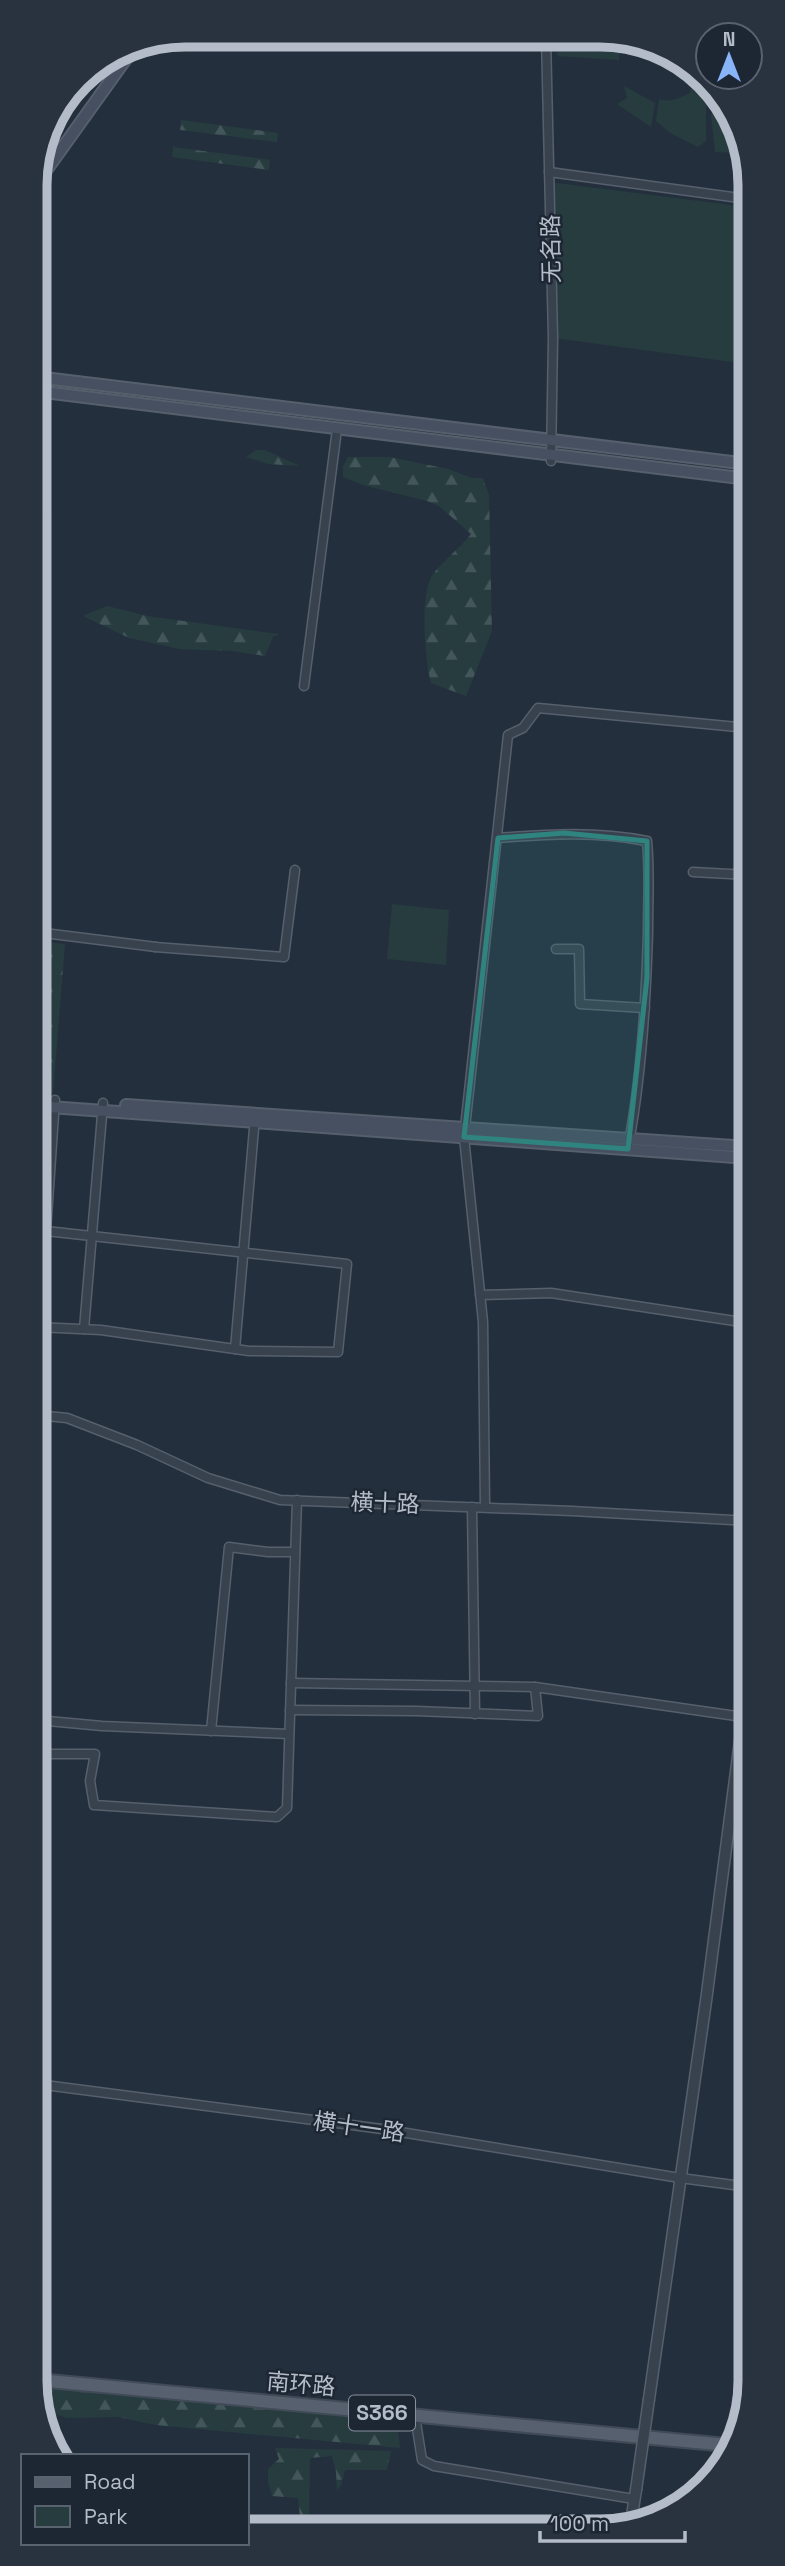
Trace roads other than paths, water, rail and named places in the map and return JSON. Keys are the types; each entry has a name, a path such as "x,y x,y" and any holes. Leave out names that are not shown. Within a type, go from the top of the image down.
{"main road":[{"path":"50,158 124,61"},
{"path":"50,157 112,69"},
{"path":"48,378 738,463"},
{"path":"48,393 551,458 738,478"},
{"path":"48,1102 629,1144 738,1157"},
{"path":"48,1104 54,1103"},
{"path":"629,1144 738,1147"},
{"name":"南环路","path":"47,2381 722,2445"}],"street":[{"name":"无名路","path":"546,47 553,338 551,458"},
{"path":"549,172 738,198"},
{"path":"304,686 337,429"},
{"path":"485,1507 484,1374 480,1295 465,1132 508,735 523,729 538,708 738,727"},
{"path":"498,838 565,833 615,834 647,841 650,872 645,1007 629,1144"},
{"path":"48,933 155,947 284,957 295,870"},
{"path":"693,872 738,874"},
{"path":"556,949 579,949 580,1003 645,1007"},
{"path":"48,1206 54,1103"},
{"path":"84,1329 103,1107"},
{"path":"234,1349 255,1118"},
{"path":"47,1327 84,1329 234,1349 338,1352 347,1264 48,1231"},
{"path":"480,1295 551,1293 737,1321"},
{"name":"横十路","path":"47,1416 67,1418 137,1445 208,1478 281,1500 485,1507 737,1520"},
{"path":"47,1754 95,1754 90,1781 94,1805 277,1817 287,1808 297,1500"},
{"path":"472,1507 475,1714"},
{"path":"211,1731 229,1547 295,1552"},
{"path":"291,1683 535,1688 737,1716"},
{"path":"290,1710 538,1716 535,1688"},
{"path":"47,1721 289,1734"},
{"path":"631,2515 737,1759"},
{"name":"横十一路","path":"47,2085 382,2129 737,2185"},
{"path":"415,2416 422,2460 434,2466 635,2494"}]}
